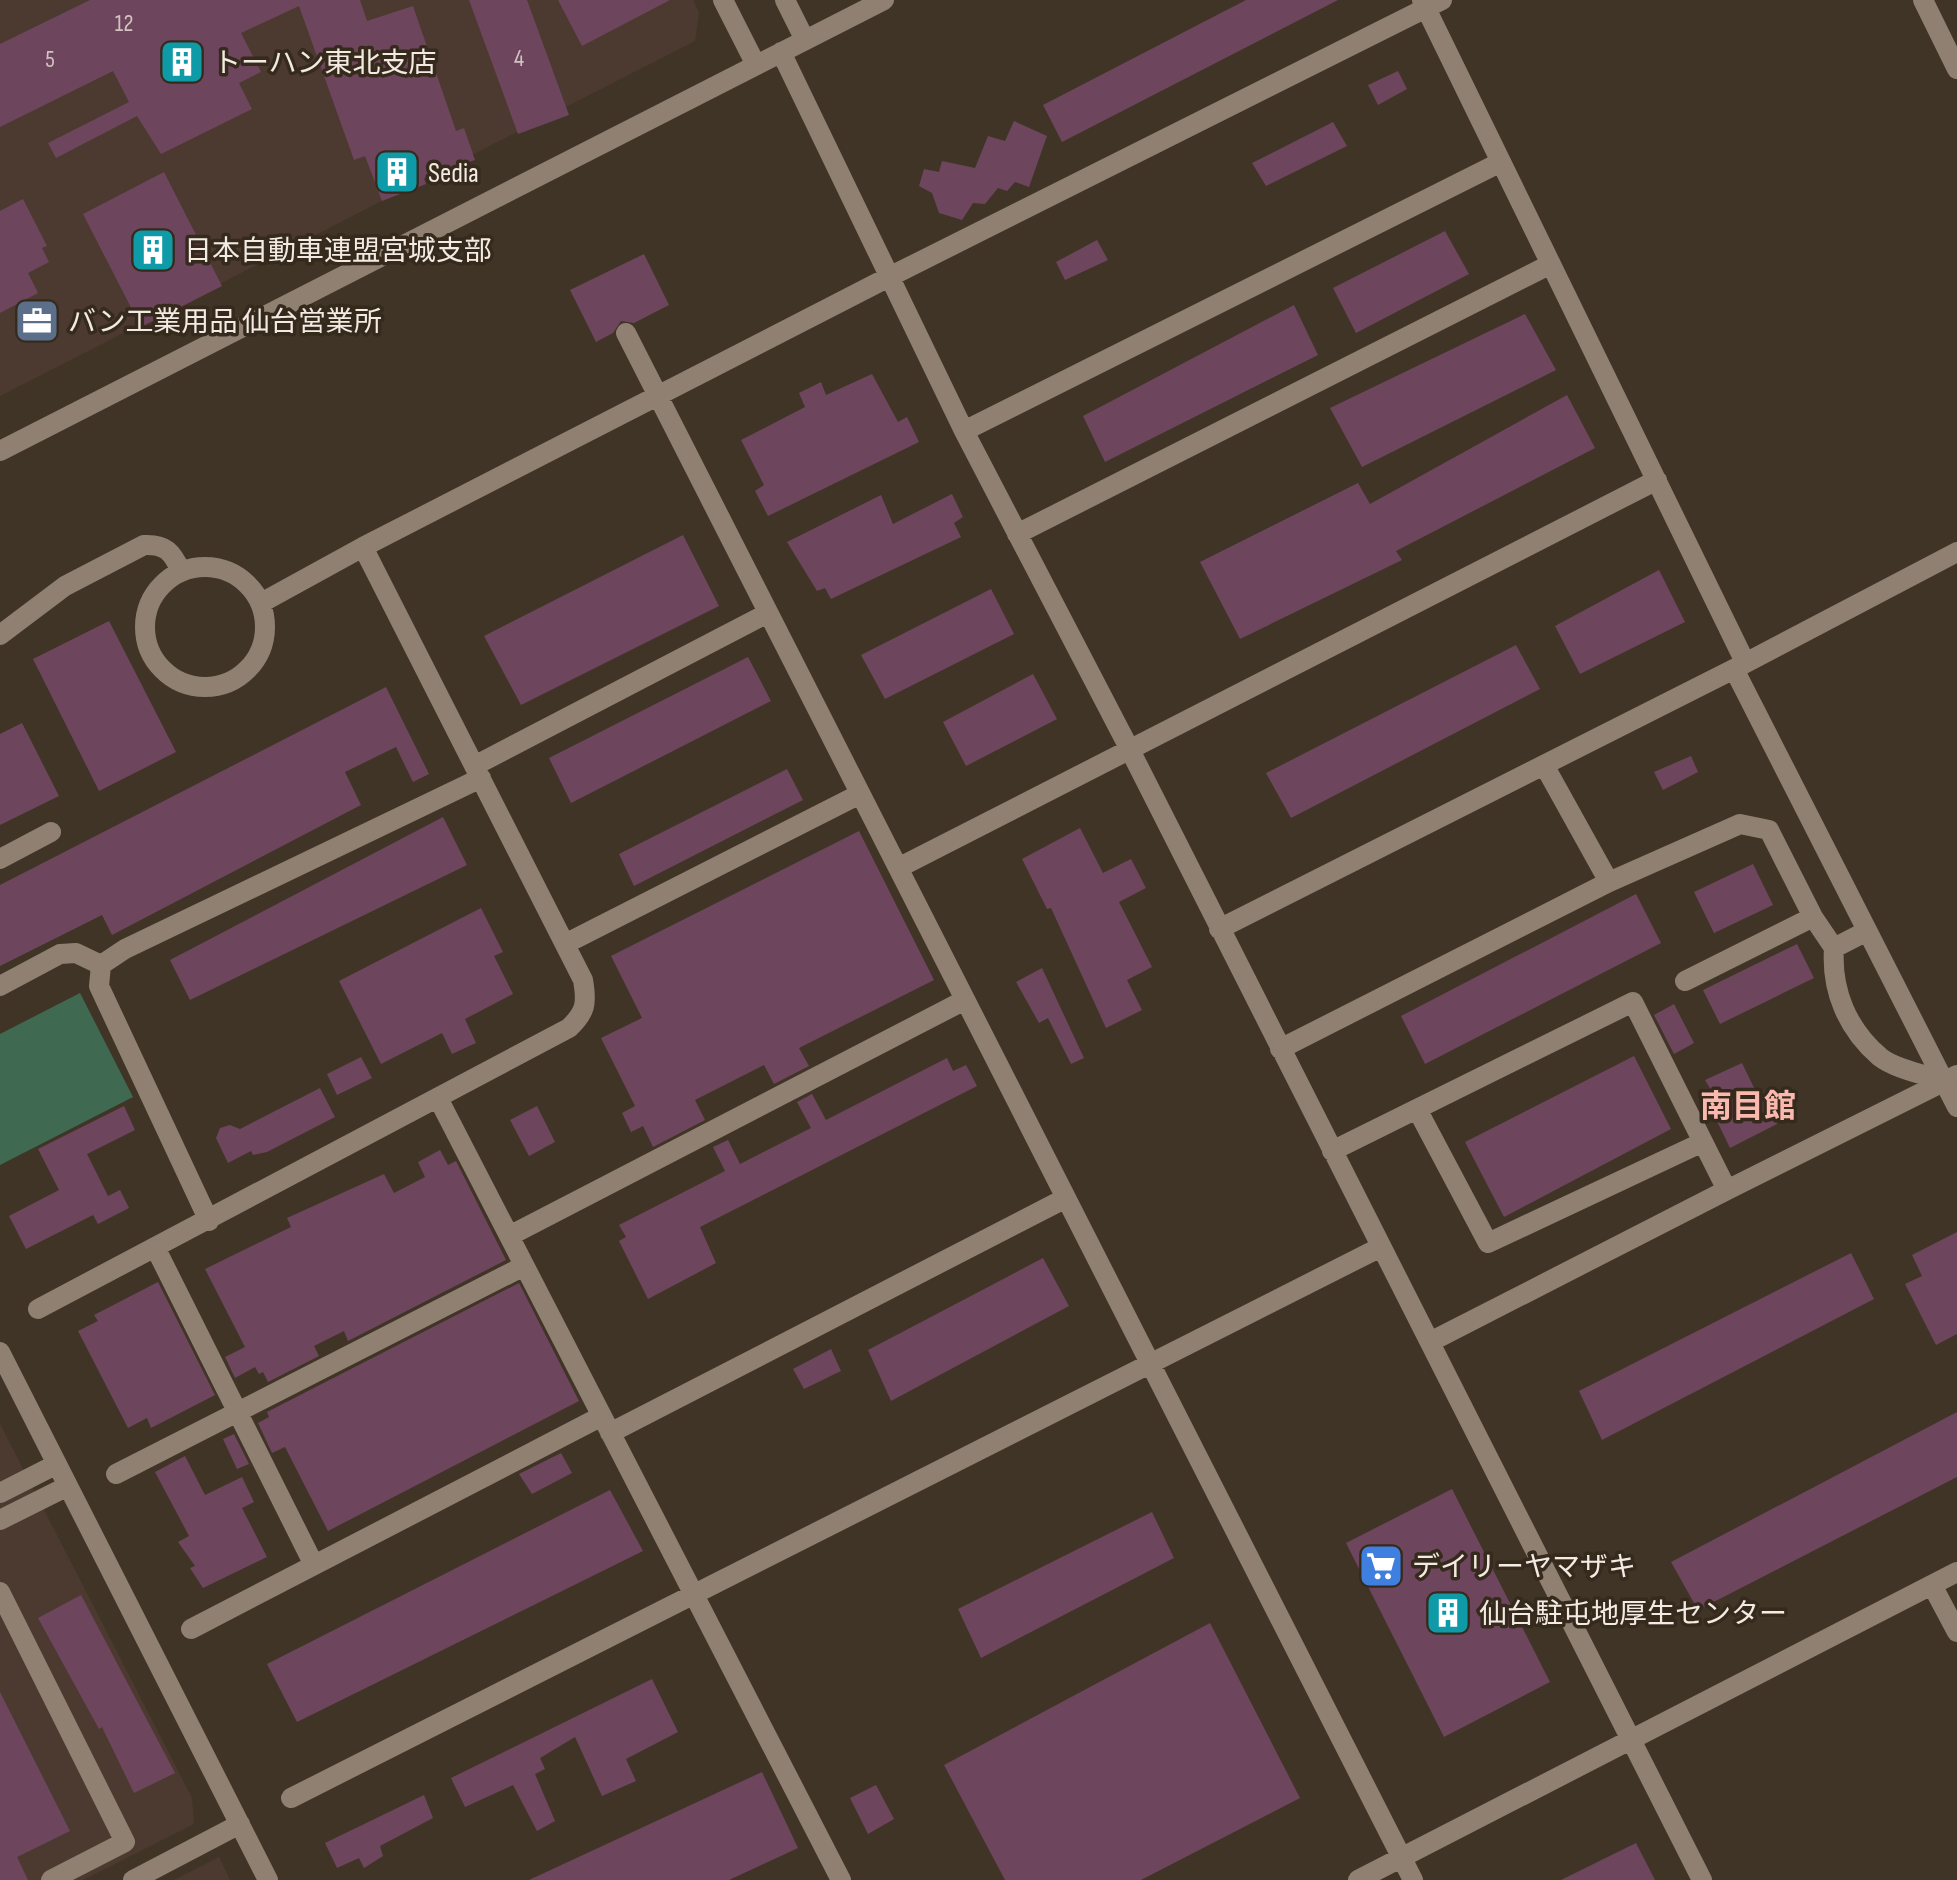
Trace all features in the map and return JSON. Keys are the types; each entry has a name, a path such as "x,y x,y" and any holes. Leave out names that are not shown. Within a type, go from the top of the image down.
{"street":[{"path":"723,0 756,65"},
{"path":"785,0 805,40"},
{"path":"0,451 884,0"},
{"path":"1923,0 1956,66"},
{"path":"261,603 363,547 889,277 1430,3 1501,162 1657,480 1740,666 1867,931 1951,1078 1957,1107"},
{"path":"781,52 964,431 1129,748 1702,1880"},
{"path":"964,431 1501,162"},
{"path":"1017,534 1551,264"},
{"path":"626,333 1413,1880"},
{"path":"898,868 1657,480"},
{"path":"0,635 65,586 144,545 159,544 168,549 181,571"},
{"path":"38,1309 439,1100 569,1028 583,1014 587,999 583,980 363,547"},
{"path":"1219,929 1740,666 1957,552"},
{"path":"200,566 236,575 251,587 261,603 266,623 263,644 255,662 240,676 222,685 201,688 181,683 164,672 151,657 144,638 144,617 151,598 164,582 181,571 200,566"},
{"path":"101,965 125,949 477,772 768,613"},
{"path":"1544,765 1609,882"},
{"path":"565,944 860,794"},
{"path":"1280,1049 1609,882 1740,824 1769,830 1813,917 1834,948 1832,975 1842,1010 1881,1058 1951,1078"},
{"path":"0,859 51,832"},
{"path":"1685,981 1813,917"},
{"path":"1834,948 1867,931"},
{"path":"0,986 60,954 76,953 101,965"},
{"path":"101,965 99,986 209,1221"},
{"path":"509,1236 965,1000"},
{"path":"1332,1151 1633,1002 1727,1190"},
{"path":"1430,1342 1951,1078"},
{"path":"439,1100 841,1880"},
{"path":"1417,1109 1488,1243 1703,1142"},
{"path":"191,1629 314,1565 1066,1198"},
{"path":"291,1798 1381,1247"},
{"path":"156,1249 314,1565"},
{"path":"116,1474 524,1266"},
{"path":"0,1352 268,1880"},
{"path":"0,1493 57,1464"},
{"path":"0,1520 68,1486"},
{"path":"1358,1880 1957,1572"},
{"path":"1932,1585 1957,1632"},
{"path":"0,1592 125,1842 51,1880"},
{"path":"133,1880 240,1824"}],"shaded area":[{"path":"0,0 693,0 699,12 695,41 0,396"},
{"path":"0,1424 192,1798 194,1824 83,1880 0,1880"},
{"path":"219,1857 230,1880 174,1880"}],"green space":[{"path":"80,993 133,1097 0,1165 0,1034"}],"building":[{"path":"90,0 360,0 367,21 413,6 456,131 464,128 475,160 424,178 426,184 382,201 365,156 354,160 299,6 241,33 261,72 239,83 252,109 161,154 137,116 56,158 48,143 129,102 113,71 0,127 0,44"},
{"path":"469,0 527,0 569,115 518,134"},
{"path":"558,0 670,0 582,46"},
{"path":"1246,0 1338,0 1062,142 1043,105"},
{"path":"1398,71 1407,89 1378,105 1368,85"},
{"path":"1014,121 1047,136 1029,187 1015,182 1007,191 998,188 985,204 973,203 962,220 939,213 932,193 919,186 924,169 939,172 942,161 975,168 988,136 1005,141"},
{"path":"1333,122 1347,146 1266,186 1252,163"},
{"name":"日本自動車連盟宮城支部","path":"164,172 222,286 141,327 83,214"},
{"path":"23,199 47,246 42,248 49,262 28,273 38,293 0,313 0,211"},
{"path":"1445,231 1469,274 1356,333 1333,288"},
{"path":"1097,240 1108,260 1065,280 1056,262"},
{"path":"644,254 669,305 634,323 621,321 613,333 596,342 570,290"},
{"path":"1294,305 1318,355 1105,462 1083,416"},
{"path":"1525,314 1556,370 1362,467 1330,408"},
{"path":"872,374 898,422 907,417 919,442 768,516 755,491 764,485 741,440 805,407 799,393 821,382 826,395"},
{"path":"1567,395 1595,448 1396,551 1402,560 1240,639 1200,562 1358,483 1370,504"},
{"path":"952,494 963,517 954,523 961,537 831,599 825,588 817,591 787,542 881,495 893,524"},
{"path":"683,535 719,606 521,705 484,636"},
{"path":"1659,570 1685,622 1580,674 1555,626"},
{"path":"991,589 1014,634 885,699 861,655"},
{"path":"109,621 176,752 99,791 33,659"},
{"path":"1516,645 1540,689 1291,818 1266,773"},
{"path":"748,657 771,701 571,803 549,758"},
{"path":"1033,674 1057,719 966,766 943,722"},
{"path":"386,687 429,774 413,782 396,747 345,772 361,805 112,935 102,915 0,966 0,885"},
{"path":"22,723 59,796 0,825 0,734"},
{"path":"1691,756 1698,772 1663,790 1654,772"},
{"path":"787,769 803,800 634,886 619,854"},
{"path":"443,817 467,865 190,1000 170,960"},
{"path":"1080,828 1103,873 1131,859 1146,888 1119,902 1152,967 1127,980 1142,1010 1106,1028 1051,908 1047,909 1022,859"},
{"path":"859,831 934,980 799,1048 809,1066 774,1084 764,1065 695,1100 705,1120 653,1147 643,1126 631,1132 622,1113 635,1106 601,1038 642,1018 611,956"},
{"path":"1753,864 1773,905 1714,933 1694,892"},
{"path":"1636,894 1661,943 1425,1064 1401,1016"},
{"path":"481,908 503,952 494,956 513,994 465,1019 476,1043 452,1054 442,1033 381,1064 339,981"},
{"path":"1797,944 1814,978 1720,1024 1703,990"},
{"path":"1042,968 1084,1058 1071,1064 1048,1018 1039,1023 1016,982"},
{"path":"1674,1004 1694,1043 1674,1054 1654,1015"},
{"path":"1634,1056 1671,1129 1504,1217 1465,1142"},
{"path":"361,1057 372,1078 337,1095 327,1074"},
{"path":"947,1058 953,1071 966,1065 977,1086 700,1227 716,1263 648,1299 619,1241 626,1237 619,1225 725,1171 713,1147 728,1140 740,1164 811,1128 797,1102 812,1094 826,1120"},
{"path":"1742,1063 1759,1098 1763,1096 1777,1124 1730,1148 1716,1119 1726,1115 1705,1080"},
{"path":"320,1088 335,1117 267,1152 253,1155 251,1151 228,1163 216,1138 220,1128 230,1125 240,1129"},
{"path":"124,1106 135,1130 87,1154 108,1196 120,1190 129,1208 98,1224 93,1215 26,1249 9,1216 59,1190 38,1149"},
{"path":"537,1106 555,1142 529,1156 510,1120"},
{"path":"440,1150 448,1165 456,1161 506,1260 348,1341 344,1331 314,1346 319,1356 268,1382 263,1372 259,1374 255,1367 235,1378 225,1357 245,1347 205,1269 291,1227 287,1218 384,1174 394,1193 425,1177 418,1162"},
{"path":"1957,1232 1957,1334 1936,1345 1905,1284 1922,1276 1912,1255"},
{"path":"1851,1253 1874,1299 1602,1440 1579,1391"},
{"path":"1043,1258 1069,1306 891,1401 868,1350"},
{"path":"158,1282 215,1395 151,1428 147,1418 128,1428 78,1331 98,1321 94,1315"},
{"path":"519,1283 579,1401 328,1531 285,1447 272,1453 258,1423 269,1417 267,1412"},
{"path":"831,1349 841,1371 804,1389 793,1369"},
{"path":"1957,1412 1957,1477 1698,1610 1671,1562"},
{"path":"234,1434 249,1464 237,1469 223,1439"},
{"path":"561,1453 572,1473 532,1494 519,1474"},
{"path":"185,1456 205,1495 242,1477 254,1502 242,1508 267,1557 203,1588 190,1568 195,1566 178,1542 189,1536 155,1472"},
{"name":"仙台駐屯地厚生センター","path":"1452,1489 1550,1682 1444,1737 1346,1543"},
{"path":"610,1490 643,1551 297,1722 267,1664"},
{"path":"1152,1512 1174,1558 981,1658 958,1609"},
{"path":"81,1595 175,1773 134,1793 102,1727 99,1729 38,1618"},
{"path":"1210,1623 1300,1798 1141,1880 1005,1880 944,1765"},
{"path":"652,1679 678,1732 626,1759 636,1781 602,1796 575,1737 540,1758 545,1769 535,1774 555,1821 537,1831 513,1785 465,1807 451,1778"},
{"path":"0,1692 70,1831 17,1857 28,1880 0,1880"},
{"path":"762,1772 798,1848 729,1880 529,1880"},
{"path":"876,1785 894,1819 868,1834 850,1798"},
{"path":"424,1795 433,1818 380,1846 383,1856 364,1868 359,1858 337,1868 325,1843"},
{"path":"1636,1843 1655,1880 1561,1880"}],"place":[{"name":"トーハン東北支店","path":"182,62"},
{"name":"Sedia","path":"397,172"},
{"name":"日本自動車連盟宮城支部","path":"153,250"},
{"name":"バン工業用品 仙台営業所","path":"37,321"},
{"name":"デイリーヤマザキ","path":"1381,1566"},
{"name":"仙台駐屯地厚生センター","path":"1448,1613"}],"district":[{"name":"南目館","path":"1748,1106"}]}
